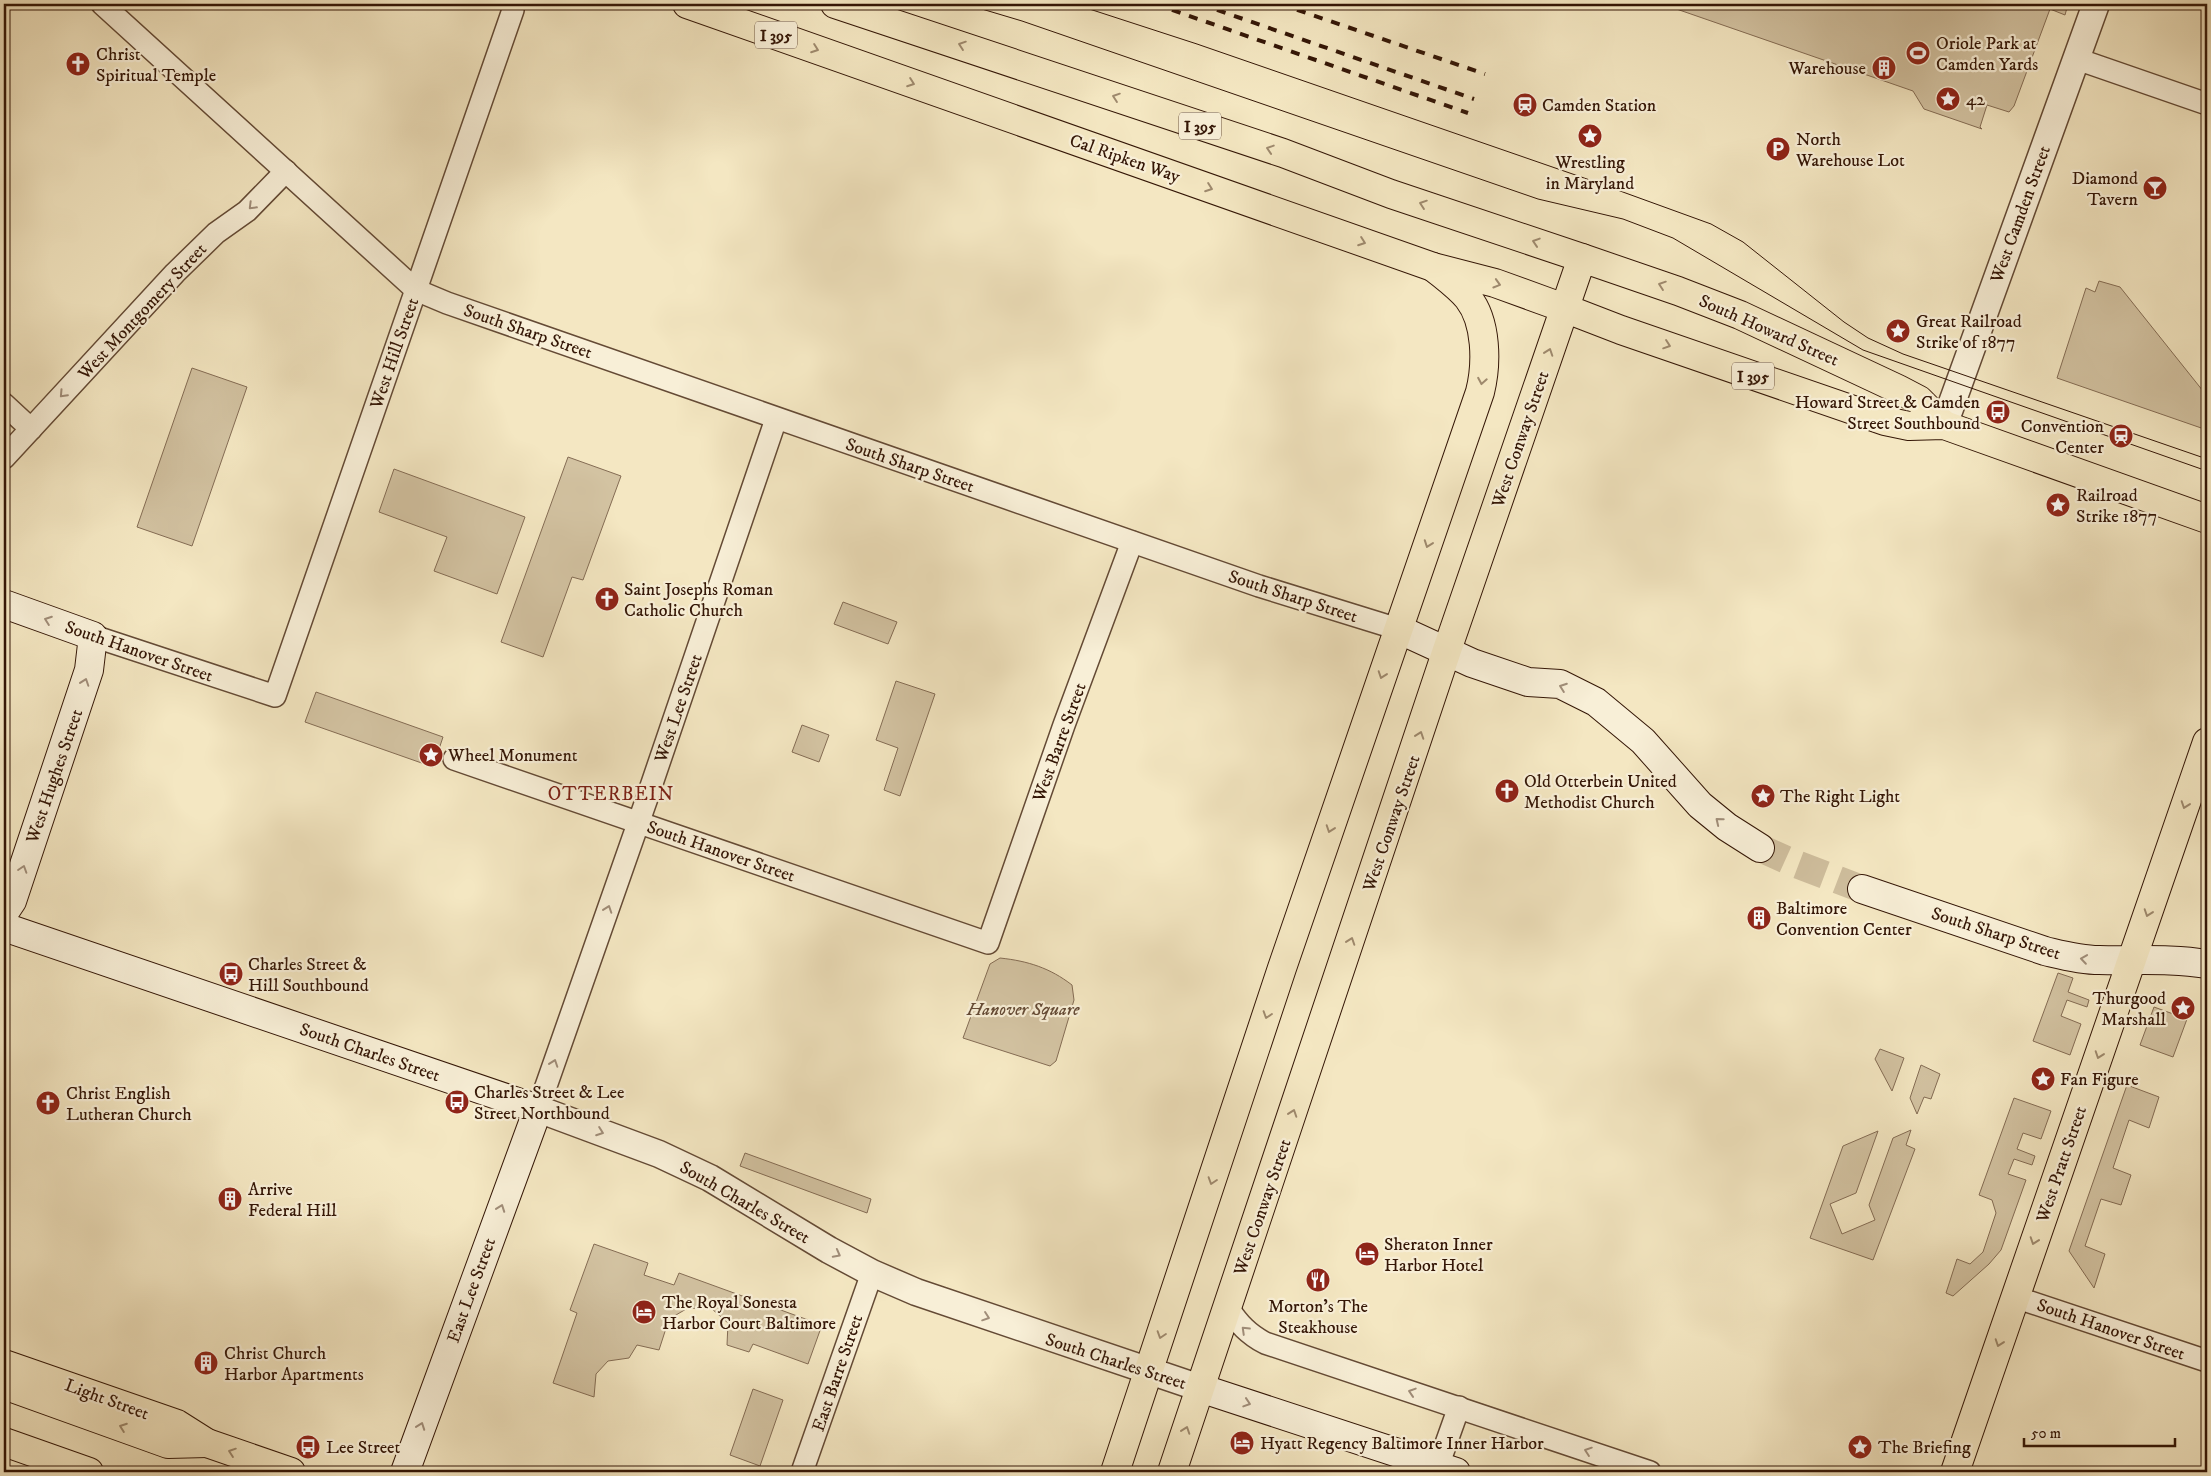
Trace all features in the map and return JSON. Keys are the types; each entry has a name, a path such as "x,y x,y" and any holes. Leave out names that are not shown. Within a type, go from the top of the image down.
{"main road":[{"name":"Cal Ripken Way","path":"687,4 1433,267 1495,283 1564,308"},
{"name":"I 395","path":"835,4 1283,153 1391,194 1582,258"},
{"name":"West Conway Street","path":"1172,1472 1447,650 1582,258"},
{"name":"South Howard Street","path":"1582,258 1678,291 1756,323 1898,388 1919,400 1944,425"},
{"path":"1115,1472 1279,978 1459,456 1484,377 1482,332 1478,317 1469,300 1433,267"},
{"name":"South Howard Street","path":"1564,308 1621,330 1885,421 1909,426 1944,425 2207,520"},
{"name":"South Hanover Street","path":"4,604 93,636"},
{"name":"South Sharp Street","path":"1398,629 1472,662 1528,682 1560,684 1596,702 1643,741 1700,805 1727,827 1760,848"},
{"name":"West Hughes Street","path":"4,913 12,902 89,670 93,636"},
{"name":"West Pratt Street","path":"1955,1472 2207,742"},
{"name":"South Sharp Street","path":"1862,889 2045,951 2097,960 2132,959 2207,964"},
{"name":"South Charles Street","path":"4,926 538,1109"},
{"name":"East Lee Street","path":"405,1472 538,1109"},
{"name":"Light Street","path":"4,1364 177,1424 207,1443 291,1472"},
{"name":"Light Street","path":"4,1385 168,1444 207,1443"},
{"name":"South Charles Street","path":"1200,1388 1447,1469"},
{"path":"4,1442 89,1472"}],"street":[{"name":"South Sharp Street","path":"102,4 416,290 447,303 776,419 1132,542 1285,594 1398,629"},
{"name":"West Camden Street","path":"1944,425 2096,4"},
{"name":"West Hill Street","path":"275,696 513,10"},
{"path":"2077,59 2207,104"},
{"name":"West Montgomery Street","path":"4,458 175,273 216,233 247,211 286,171"},
{"path":"4,404 31,429"},
{"name":"West Lee Street","path":"538,1109 776,419"},
{"name":"West Barre Street","path":"988,943 1064,726 1132,542"},
{"name":"South Hanover Street","path":"93,636 275,696"},
{"name":"South Hanover Street","path":"454,759 988,943"},
{"name":"South Charles Street","path":"538,1109 659,1154 710,1178 828,1250 872,1273 972,1312 1200,1388"},
{"name":"East Barre Street","path":"802,1472 872,1273"},
{"name":"South Hanover Street","path":"2015,1296 2207,1361"},
{"path":"1228,1308 1239,1324 1251,1336 1265,1343 1650,1472"},
{"path":"1447,1469 1459,1407"}],"green space":[{"name":"Oriole Park at Camden Yards","path":"1662,4 2068,4 2065,15 2050,9 2014,106 2009,112 1987,105 1980,127 1982,129 1924,109 1913,91"},
{"path":"2099,281 2120,287 2207,396 2207,430 2057,378 2086,288 2095,292"},
{"path":"192,368 247,387 192,546 137,527"},
{"path":"568,457 621,476 583,580 572,577 543,657 501,642"},
{"path":"394,469 525,517 497,594 434,571 447,537 379,512"},
{"path":"843,602 897,622 888,644 834,624"},
{"path":"896,681 935,694 900,796 884,790 898,748 876,740"},
{"path":"316,692 443,737 433,767 305,722"},
{"path":"802,725 829,735 819,762 792,752"},
{"name":"Hanover Square","path":"1000,958 1038,966 1072,985 1074,1000 1056,1061 1050,1066 963,1038 990,964"},
{"path":"2058,973 2073,978 2068,992 2089,1000 2087,1007 2067,1000 2061,1016 2081,1024 2070,1055 2033,1041"},
{"path":"2154,1007 2187,1019 2173,1057 2140,1045"},
{"path":"1880,1049 1904,1058 1892,1091 1875,1059"},
{"path":"1921,1065 1940,1074 1931,1099 1924,1097 1917,1114 1910,1098"},
{"path":"2127,1085 2159,1097 2149,1128 2129,1120 2113,1168 2131,1175 2121,1205 2101,1199 2085,1246 2105,1254 2094,1288 2069,1251"},
{"path":"2014,1098 2051,1111 2041,1139 2023,1133 2017,1149 2035,1156 2032,1165 2014,1159 2008,1174 2026,1180 2001,1250 1989,1264 1953,1296 1946,1293 1957,1259 1970,1264 1983,1252 1996,1213 1992,1200 1979,1195"},
{"path":"1911,1130 1906,1145 1915,1149 1873,1260 1810,1238 1843,1146 1878,1131 1856,1193 1830,1204 1842,1234 1875,1220 1869,1205 1893,1138"},
{"path":"745,1153 871,1199 867,1213 740,1166"},
{"path":"594,1244 648,1263 644,1275 674,1285 679,1273 822,1325 808,1364 753,1344 749,1352 727,1345 728,1323 712,1309 688,1308 669,1319 659,1350 637,1345 629,1358 608,1361 596,1374 594,1397 553,1383 577,1313 570,1310"},
{"path":"753,1389 783,1400 760,1466 730,1455"}],"tunnel":[{"path":"1760,848 1862,889"}],"tram line":[{"path":"965,4 1022,21 1538,199 1623,219 1673,238 1863,350 2207,471"},
{"path":"1074,4 1197,44 1711,224 1743,242 1844,322 1868,338 1903,354 2207,459"}],"railway":[{"path":"1155,4 1468,113"},
{"path":"1200,4 1474,99"},
{"path":"1280,4 1485,74"}],"place":[{"name":"Oriole Park at Camden Yards","path":"1918,53"},
{"name":"Christ Spiritual Temple","path":"78,64"},
{"name":"Warehouse","path":"1884,68"},
{"name":"42","path":"1948,99"},
{"name":"Camden Station","path":"1525,105"},
{"name":"Wrestling in Maryland","path":"1590,136"},
{"name":"North Warehouse Lot","path":"1778,149"},
{"name":"Diamond Tavern","path":"2155,188"},
{"name":"Great Railroad Strike of 1877","path":"1898,331"},
{"name":"Howard Street & Camden Street Southbound","path":"1998,412"},
{"name":"Convention Center","path":"2121,436"},
{"name":"Railroad Strike 1877","path":"2058,505"},
{"name":"Saint Josephs Roman Catholic Church","path":"607,599"},
{"name":"Wheel Monument","path":"431,755"},
{"name":"Old Otterbein United Methodist Church","path":"1507,791"},
{"name":"The Right Light","path":"1763,796"},
{"name":"Baltimore Convention Center","path":"1759,918"},
{"name":"Charles Street & Hill Southbound","path":"231,974"},
{"name":"Thurgood Marshall","path":"2183,1008"},
{"name":"Fan Figure","path":"2043,1079"},
{"name":"Charles Street & Lee Street Northbound","path":"457,1102"},
{"name":"Christ English Lutheran Church","path":"48,1103"},
{"name":"Arrive Federal Hill","path":"230,1199"},
{"name":"Sheraton Inner Harbor Hotel","path":"1367,1254"},
{"name":"Morton's The Steakhouse","path":"1318,1280"},
{"name":"The Royal Sonesta Harbor Court Baltimore","path":"644,1312"},
{"name":"Christ Church Harbor Apartments","path":"206,1363"},
{"name":"Hyatt Regency Baltimore Inner Harbor","path":"1242,1443"},
{"name":"Lee Street","path":"308,1447"},
{"name":"The Briefing","path":"1860,1447"}],"district":[{"name":"OTTERBEIN","path":"611,793"}]}
